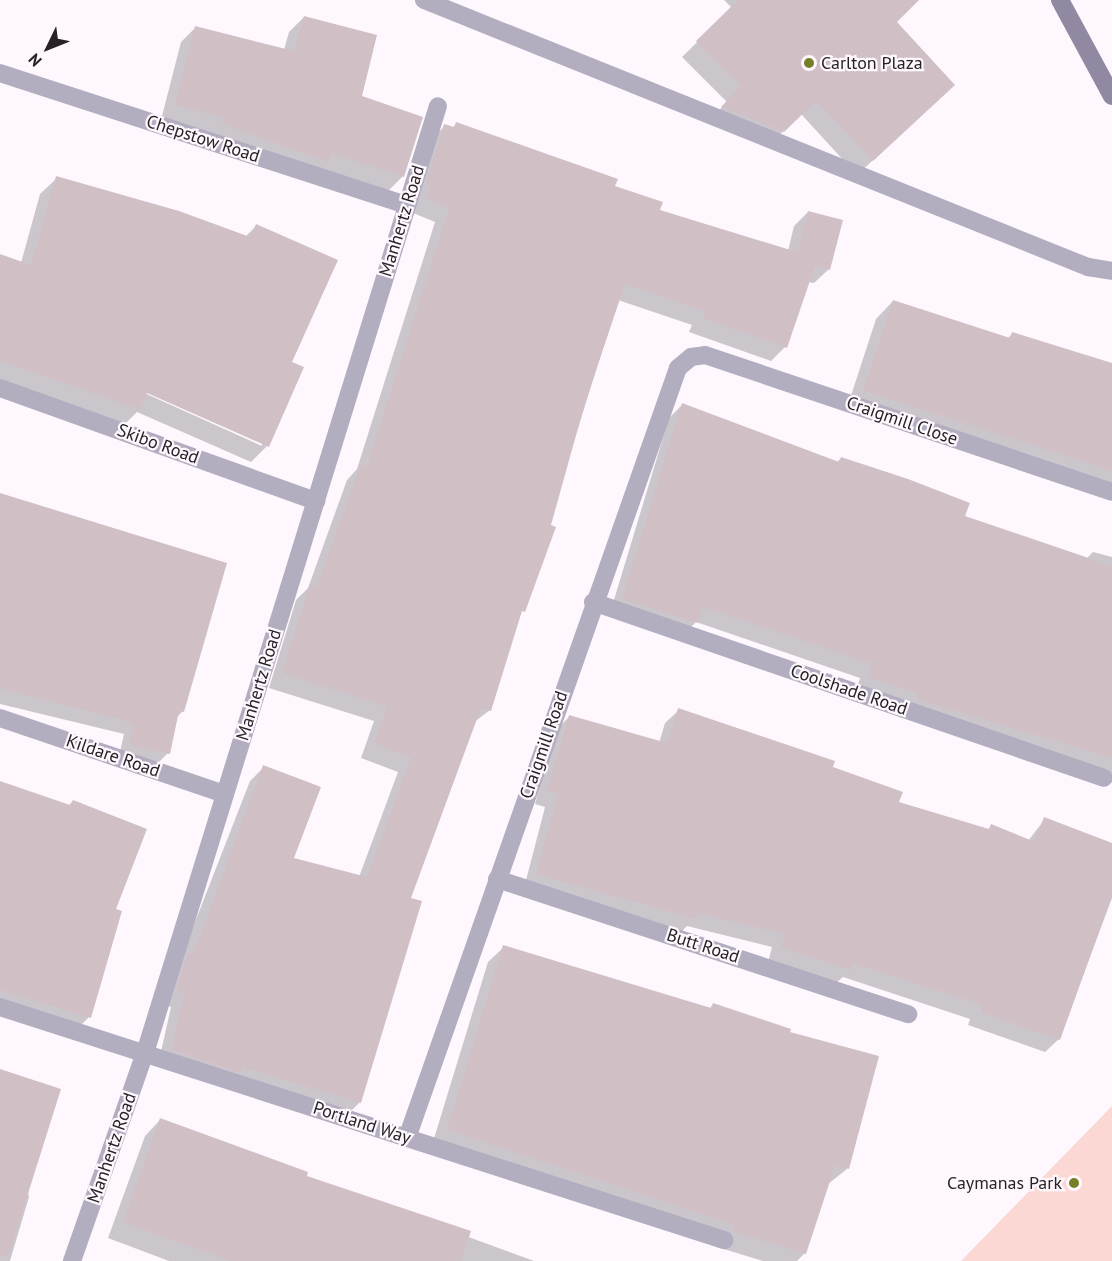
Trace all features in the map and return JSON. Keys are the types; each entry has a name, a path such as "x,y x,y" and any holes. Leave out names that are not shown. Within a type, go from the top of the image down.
{"main road":[{"path":"1060,0 1112,96"}],"street":[{"path":"424,0 1077,262 1112,271"},
{"name":"Chepstow Road","path":"0,73 407,205"},
{"name":"Manhertz Road","path":"72,1261 145,1053 438,106"},
{"name":"Craigmill Close","path":"691,357 705,355 1112,492"},
{"name":"Craigmill Road","path":"407,1138 593,602 678,368 691,357"},
{"name":"Skibo Road","path":"0,388 316,501"},
{"name":"Coolshade Road","path":"593,602 1104,778"},
{"name":"Kildare Road","path":"0,718 225,794"},
{"name":"Butt Road","path":"497,879 908,1014"},
{"name":"Portland Way","path":"0,1006 724,1240"}],"shaded area":[{"name":"Caymanas Park","path":"1112,1106 1112,1261 961,1261"}],"building":[{"path":"738,0 919,0 897,22 955,85 873,161 816,101 784,132 721,107 741,86 696,41"},
{"path":"304,16 377,35 362,96 423,117 404,177 331,153 328,162 222,124 224,118 175,105 195,26 294,51"},
{"path":"456,122 618,179 615,186 663,202 660,210 797,252 808,211 843,220 830,270 815,266 787,348 703,318 705,311 625,284 585,403 551,525 556,527 525,612 522,611 491,711 481,708 411,898 422,901 361,1103 242,1067 241,1073 172,1050 184,993 176,990 188,953 193,955 263,765 321,787 294,858 367,877 411,758 374,743 387,707 282,673 310,584 317,586 361,464 367,466 449,208 426,199 431,186 426,184 444,124 454,127"},
{"path":"56,176 179,211 250,237 256,224 338,260 292,362 304,367 269,447 147,393 141,410 0,361 0,254 31,265"},
{"path":"893,300 1010,338 1012,332 1112,363 1112,471 863,390"},
{"path":"682,403 839,462 841,457 908,479 970,503 965,516 1112,566 1112,758 916,699 918,693 868,677 872,664 702,607 698,623 622,599"},
{"path":"0,493 227,563 184,712 179,711 170,754 130,745 134,723 0,688"},
{"path":"678,708 835,761 833,767 903,792 899,802 989,829 991,824 1035,842 1044,817 1112,843 1112,896 1060,1040 981,1012 983,1005 853,963 851,970 781,948 785,934 698,913 696,919 536,874 558,794 547,791 569,715 667,743"},
{"path":"0,781 70,805 73,800 147,829 116,909 122,911 91,1018 0,990"},
{"path":"503,945 711,1008 713,1003 791,1029 790,1032 879,1056 849,1169 835,1166 806,1254 732,1231 734,1225 447,1130"},
{"path":"0,1069 61,1089 8,1257 0,1256"},
{"path":"160,1118 308,1172 307,1176 471,1231 461,1261 230,1261 123,1222"}],"place":[{"name":"Carlton Plaza","path":"809,63"},
{"name":"Caymanas Park","path":"1074,1183"}]}
